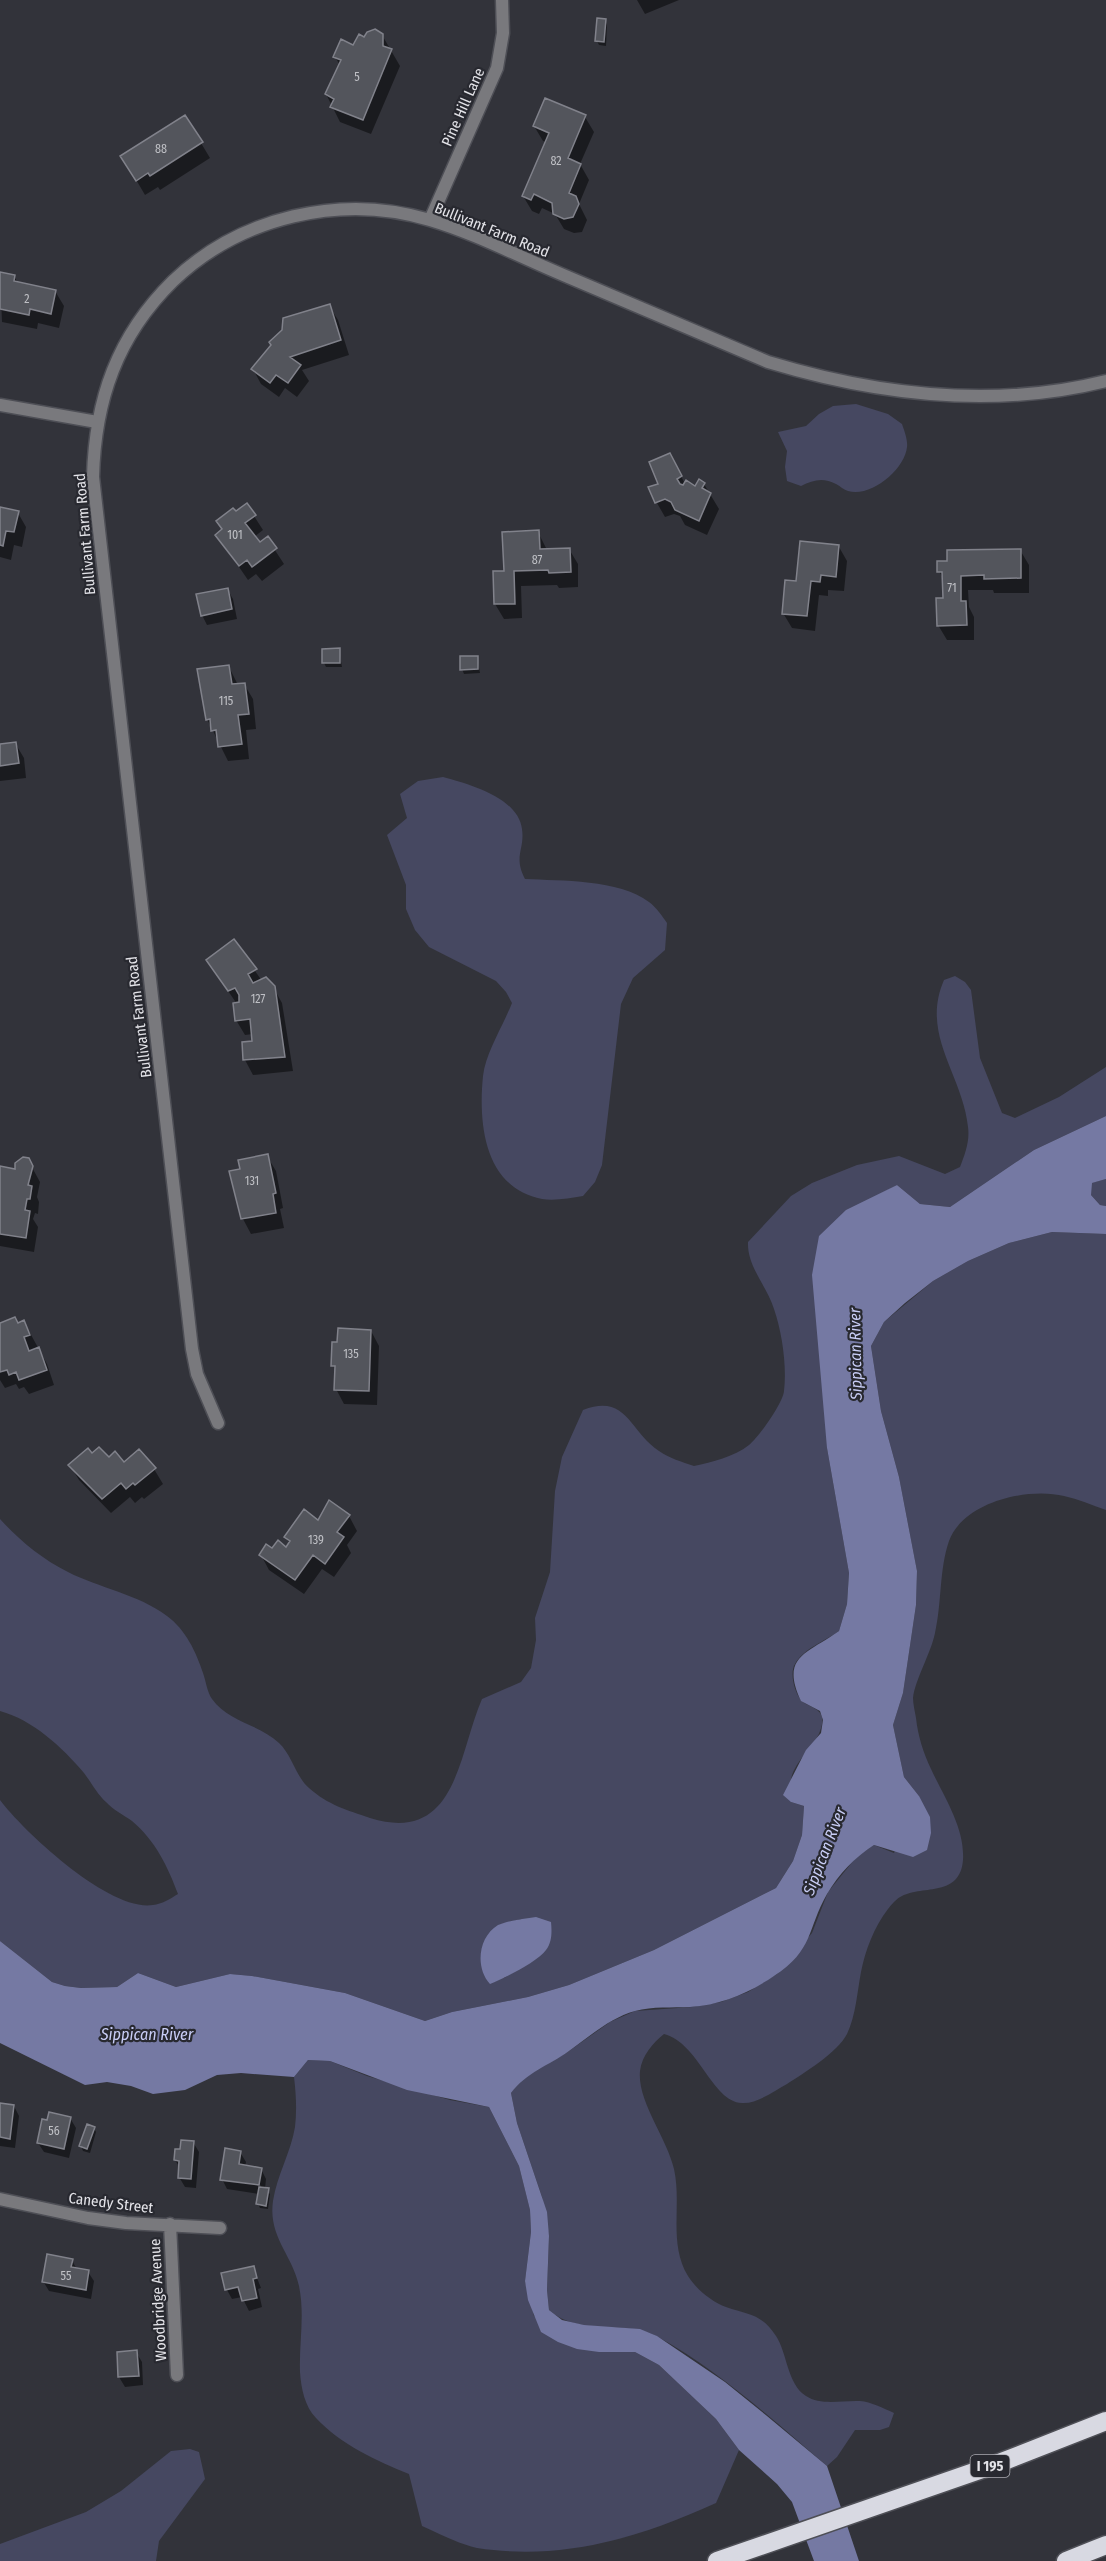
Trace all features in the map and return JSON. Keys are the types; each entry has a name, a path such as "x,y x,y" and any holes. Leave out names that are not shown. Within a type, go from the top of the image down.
{"highway":[{"name":"I 195","path":"717,2561 994,2465 1106,2421"},
{"path":"1066,2561 1106,2545"}],"street":[{"name":"Pine Hill Lane","path":"430,220 497,68 503,33 502,0"},
{"name":"Bullivant Farm Road","path":"218,1422 196,1374 189,1326 93,477 97,422 114,366 143,316 182,273 214,249 257,227 314,212 372,209 430,220 768,362 814,376 870,388 956,396 1004,396 1052,391 1106,381"},
{"path":"0,405 97,422"},
{"name":"Canedy Street","path":"0,2199 88,2218 126,2223 220,2228"},
{"name":"Woodbridge Avenue","path":"170,2224 177,2375"}],"shaded area":[{"path":"856,404 888,414 902,424 907,447 905,455 894,472 876,486 857,492 822,480 801,486 787,481 785,467 787,451 778,432 806,426 819,414 833,406"},
{"path":"443,777 478,788 502,800 511,808 522,829 520,864 525,879 572,881 622,889 637,894 649,902 667,923 665,950 633,978 621,1004 602,1165 595,1182 583,1196 542,1199 523,1193 508,1182 497,1168 484,1134 483,1076 491,1048 512,1003 496,981 429,947 415,930 406,909 406,885 387,835 407,818 400,794 418,781"},
{"path":"955,976 965,982 971,990 980,1058 1002,1113 1015,1118 1059,1097 1106,1067 1106,1116 1034,1150 950,1207 920,1204 897,1185 877,1196 827,1448 849,1573 847,1604 839,1631 803,1654 793,1668 794,1684 798,1694 803,1702 820,1712 822,1724 817,1737 792,1775 791,1802 804,1806 802,1835 793,1861 776,1888 654,1950 569,1985 528,1997 452,2012 425,2021 345,1993 252,1976 230,1974 176,1987 138,1973 117,1987 65,1986 52,1982 0,1941 0,1800 28,1831 69,1867 114,1896 135,1904 153,1905 178,1894 160,1855 140,1828 109,1805 84,1773 56,1744 24,1721 0,1711 0,1519 31,1548 58,1567 80,1578 144,1602 174,1622 194,1649 212,1699 226,1713 262,1731 279,1743 305,1783 323,1799 370,1818 399,1823 421,1819 437,1807 450,1789 482,1699 521,1682 531,1668 536,1640 535,1618 550,1572 555,1491 562,1457 583,1410 609,1406 618,1410 659,1451 694,1466 737,1453 759,1435 775,1411 783,1396 785,1381 783,1349 777,1318 754,1268 748,1242 791,1196 812,1183 857,1165 899,1156 945,1174 960,1167 968,1142 968,1127 965,1108 945,1055 937,1019 938,1000 944,980","holes":["521,1919 518,1969 504,1978 499,1925"]},
{"path":"1106,1179 1106,1206 1100,1205 1091,1195 1091,1183"},
{"path":"1052,1232 1106,1234 1106,1510 1064,1496 1033,1494 1015,1496 998,1500 968,1516 956,1528 949,1541 935,1633 913,1698 923,1750 953,1813 961,1836 963,1860 960,1872 948,1885 902,1896 889,1907 878,1923 868,1948 847,2034 828,2055 787,2084 748,2103 731,2100 713,2083 687,2048 664,2034 649,2050 640,2071 643,2095 674,2169 678,2250 691,2281 715,2302 754,2316 770,2328 780,2343 795,2384 806,2396 825,2402 864,2402 894,2413 889,2427 880,2430 855,2430 837,2457 827,2466 725,2381 658,2337 631,2329 575,2323 549,2310 547,2290 549,2236 542,2197 517,2123 511,2093 521,2079 569,2051 610,2022 635,2011 692,2007 721,2002 748,1992 777,1974 812,1933 828,1892 858,1855 874,1845 894,1853 919,1796 904,1777 893,1725 903,1693 916,1605 917,1571 899,1477 881,1411 871,1346 884,1322 933,1281 968,1261 1009,1243"},
{"path":"308,2060 330,2061 367,2076 450,2100 489,2107 519,2166 530,2210 531,2232 525,2281 534,2316 617,2352 635,2352 659,2365 716,2419 739,2450 716,2503 658,2527 600,2544 540,2551 477,2548 422,2526 409,2474 348,2444 312,2414 306,2403 301,2378 302,2308 299,2286 277,2235 272,2214 275,2191 295,2127 294,2077"},
{"path":"190,2449 199,2452 205,2479 159,2541 156,2561 0,2561 0,2544 86,2512 121,2491 171,2451"}],"water":[{"name":"Sippican River","path":"1106,1116 1106,1179 1092,1183 1091,1195 1100,1205 1106,1206 1106,1234 1052,1232 1009,1243 968,1261 933,1281 905,1303 884,1322 871,1346 881,1411 899,1477 917,1571 916,1605 903,1693 893,1725 904,1777 919,1796 930,1817 931,1833 927,1850 913,1857 874,1845 860,1855 842,1873 827,1894 803,1948 787,1966 764,1982 745,1993 713,2004 649,2008 626,2014 531,2074 511,2093 517,2123 547,2212 549,2310 562,2320 584,2325 640,2329 657,2336 725,2382 827,2466 859,2561 814,2561 792,2502 777,2484 739,2450 716,2419 659,2365 635,2352 599,2352 577,2349 541,2332 528,2300 525,2281 531,2232 530,2210 519,2166 489,2107 407,2090 330,2061 308,2060 294,2077 241,2073 217,2075 185,2090 153,2094 131,2086 107,2082 85,2085 0,2043 0,1941 52,1982 65,1986 117,1987 138,1973 176,1987 230,1974 252,1976 345,1993 425,2021 452,2012 528,1997 569,1985 654,1950 776,1888 793,1861 802,1835 804,1806 791,1802 783,1795 806,1750 821,1733 823,1720 820,1711 801,1701 795,1686 795,1665 807,1651 839,1631 847,1604 849,1573 827,1448 812,1275 819,1236 846,1210 897,1185 920,1204 950,1207 1034,1150"},
{"path":"536,1917 551,1922 551,1937 546,1950 512,1974 490,1984 482,1970 481,1961 486,1937 498,1925"}],"building":[{"path":"597,18 606,19 604,42 595,41"},
{"path":"375,29 383,34 383,46 392,49 363,120 330,107 334,99 325,94 341,60 333,57 341,39 353,45 359,34 364,37 367,32"},
{"path":"545,98 586,115 568,158 581,164 569,193 576,196 579,204 573,217 564,219 553,214 552,203 534,194 531,200 522,196 549,133 533,126"},
{"path":"185,115 203,142 150,176 148,173 136,181 120,156"},
{"path":"0,272 15,275 14,281 56,290 51,314 30,309 29,315 0,309"},
{"path":"330,304 341,340 290,357 301,365 288,383 276,375 270,383 251,369 271,345 269,342 282,330 283,318"},
{"path":"670,453 682,476 677,479 680,484 683,485 686,480 695,486 699,479 705,483 702,488 711,493 699,521 675,510 671,502 665,499 655,503 648,487 658,484 649,462"},
{"path":"247,503 256,515 245,523 260,542 268,536 277,548 252,567 247,560 239,566 215,535 222,529 216,521 233,508 236,511"},
{"path":"0,507 19,511 14,532 6,531 3,546 0,545"},
{"path":"539,530 540,549 570,548 571,572 514,571 515,604 494,604 493,571 504,571 502,532"},
{"path":"800,541 839,545 836,577 821,575 820,582 811,581 807,616 782,614 785,580 796,581"},
{"path":"1021,549 1021,578 984,579 984,575 961,576 961,601 966,601 967,625 937,626 936,598 943,598 942,572 937,572 937,561 947,561 947,550"},
{"path":"228,588 232,609 201,616 196,594"},
{"path":"340,648 340,663 322,663 322,649"},
{"path":"460,656 478,656 478,669 460,670"},
{"path":"229,665 232,684 245,683 249,714 238,715 242,744 218,747 216,730 211,731 210,719 206,720 197,669"},
{"path":"16,742 19,763 0,766 0,744"},
{"path":"234,939 257,969 248,974 253,983 266,977 275,986 285,1057 243,1060 242,1042 252,1041 250,1019 235,1021 233,1003 239,1002 239,995 235,988 228,991 206,960"},
{"path":"268,1154 276,1193 273,1194 276,1213 241,1219 229,1171 240,1169 238,1160"},
{"path":"23,1157 29,1158 33,1166 28,1185 32,1186 30,1199 27,1199 25,1210 30,1211 26,1238 0,1234 0,1166 15,1169 15,1163"},
{"path":"15,1317 18,1323 24,1320 30,1335 24,1337 29,1351 39,1347 47,1370 19,1380 16,1372 9,1375 7,1370 0,1372 0,1323"},
{"path":"338,1328 371,1330 369,1391 334,1390 335,1366 331,1366 332,1342 337,1342"},
{"path":"99,1447 109,1457 115,1451 124,1462 139,1449 156,1468 135,1485 133,1483 126,1489 121,1483 102,1499 68,1465 88,1448 92,1453"},
{"path":"329,1500 350,1515 337,1532 344,1537 325,1564 313,1555 295,1580 259,1555 266,1544 272,1548 278,1540 286,1547 290,1541 284,1537 304,1509 318,1520"},
{"path":"0,2103 14,2105 10,2139 0,2137"},
{"path":"49,2112 71,2117 64,2149 37,2143 42,2119 47,2120"},
{"path":"87,2124 95,2127 87,2149 79,2146"},
{"path":"181,2140 194,2141 191,2179 178,2178 179,2161 174,2160 175,2149 180,2149"},
{"path":"225,2148 241,2151 239,2164 262,2168 259,2185 220,2180"},
{"path":"259,2187 269,2188 266,2206 256,2204"},
{"path":"47,2254 73,2259 71,2267 89,2270 86,2290 42,2282"},
{"path":"254,2266 257,2278 253,2279 257,2298 242,2301 238,2287 225,2290 221,2273"},
{"path":"137,2350 139,2376 118,2377 117,2352"}]}
